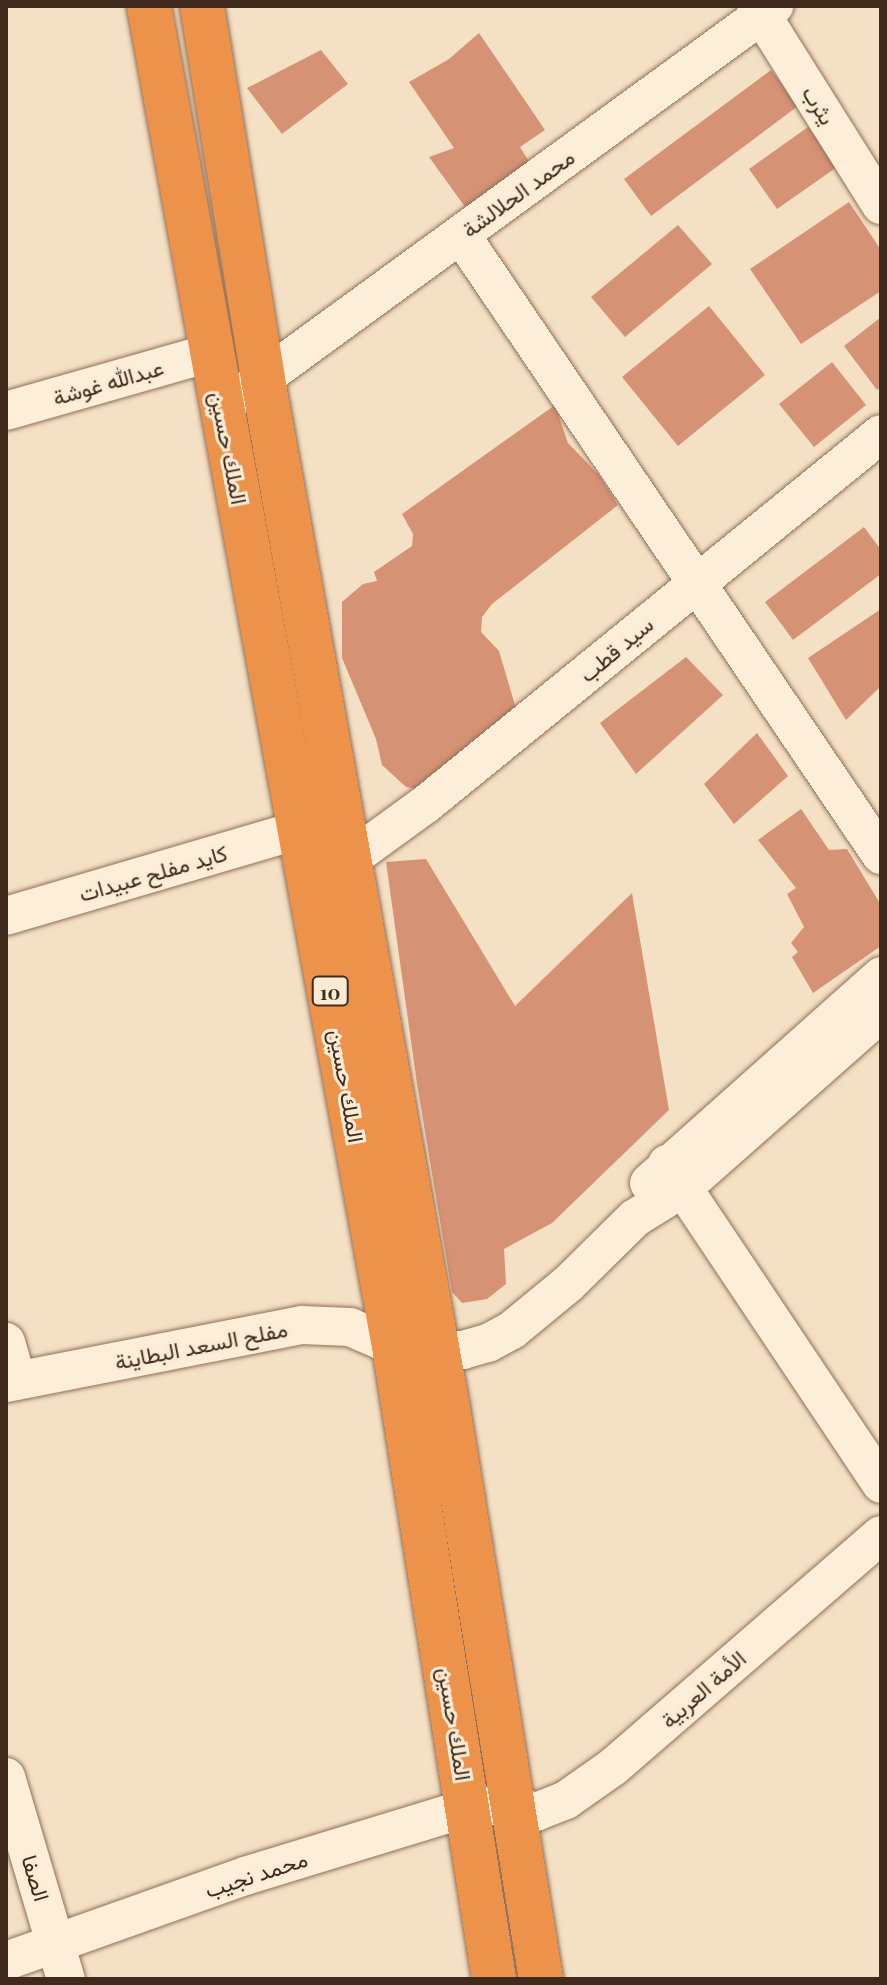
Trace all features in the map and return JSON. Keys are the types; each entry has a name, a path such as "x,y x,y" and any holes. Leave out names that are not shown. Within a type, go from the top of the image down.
{"highway":[{"name":"الملك حسين","path":"149,6 210,353 301,829 394,1346 494,1979"},
{"name":"الملك حسين","path":"202,6 263,380 448,1408 541,1979"},
{"path":"453,1711 498,1709"},
{"path":"485,1919 529,1916"}],"street":[{"name":"محمد الحلالشة","path":"221,407 263,380 461,235 764,9"},
{"name":"يثرب","path":"764,9 881,205"},
{"path":"461,235 881,855"},
{"name":"عبدالله غوشة","path":"6,411 210,353"},
{"name":"سيد قطب","path":"349,860 449,785 881,434"},
{"name":"كايد مفلح عبيدات","path":"6,916 301,829"},
{"path":"437,1353 488,1343 512,1330 568,1284 881,976"},
{"path":"675,1176 881,1013"},
{"path":"675,1176 881,1484"},
{"name":"مفلح السعد البطاينة","path":"12,1382 302,1325 350,1327 394,1346 437,1353"},
{"path":"6,1342 12,1382"},
{"path":"448,1408 463,1371 488,1343"},
{"name":"الأمة العربية","path":"511,1804 536,1812 590,1785 881,1535"},
{"name":"الصفا","path":"6,1777 66,1979"},
{"name":"محمد نجيب","path":"6,1961 245,1876 468,1808 511,1804"}],"building":[{"path":"479,33 545,130 520,147 533,168 468,211 429,157 454,148 409,82 449,59"},
{"path":"321,50 348,84 282,134 247,88"},
{"path":"771,70 798,106 651,216 624,179"},
{"path":"808,127 837,167 777,209 749,169"},
{"path":"849,202 881,250 881,291 801,344 750,269"},
{"path":"678,225 712,264 625,337 591,297"},
{"path":"709,306 765,375 678,446 622,377"},
{"path":"881,317 881,387 877,390 844,346"},
{"path":"832,362 866,405 814,447 779,404"},
{"path":"555,405 568,443 599,475 618,505 492,604 482,617 481,632 499,651 517,712 434,792 406,787 382,765 376,739 342,658 342,602 363,584 377,581 374,572 412,546 413,534 402,514"},
{"path":"864,527 881,550 881,574 793,640 765,602"},
{"path":"881,609 881,686 846,720 808,658"},
{"path":"686,657 723,695 636,774 600,723"},
{"path":"757,733 788,776 734,824 704,784"},
{"path":"801,809 829,850 847,849 881,905 881,946 813,993 792,957 798,952 791,943 804,927 787,894 796,888 758,840"},
{"path":"426,859 515,1006 632,893 669,1110 552,1223 504,1249 506,1284 487,1299 462,1303 452,1292 417,1084 386,862"}]}
